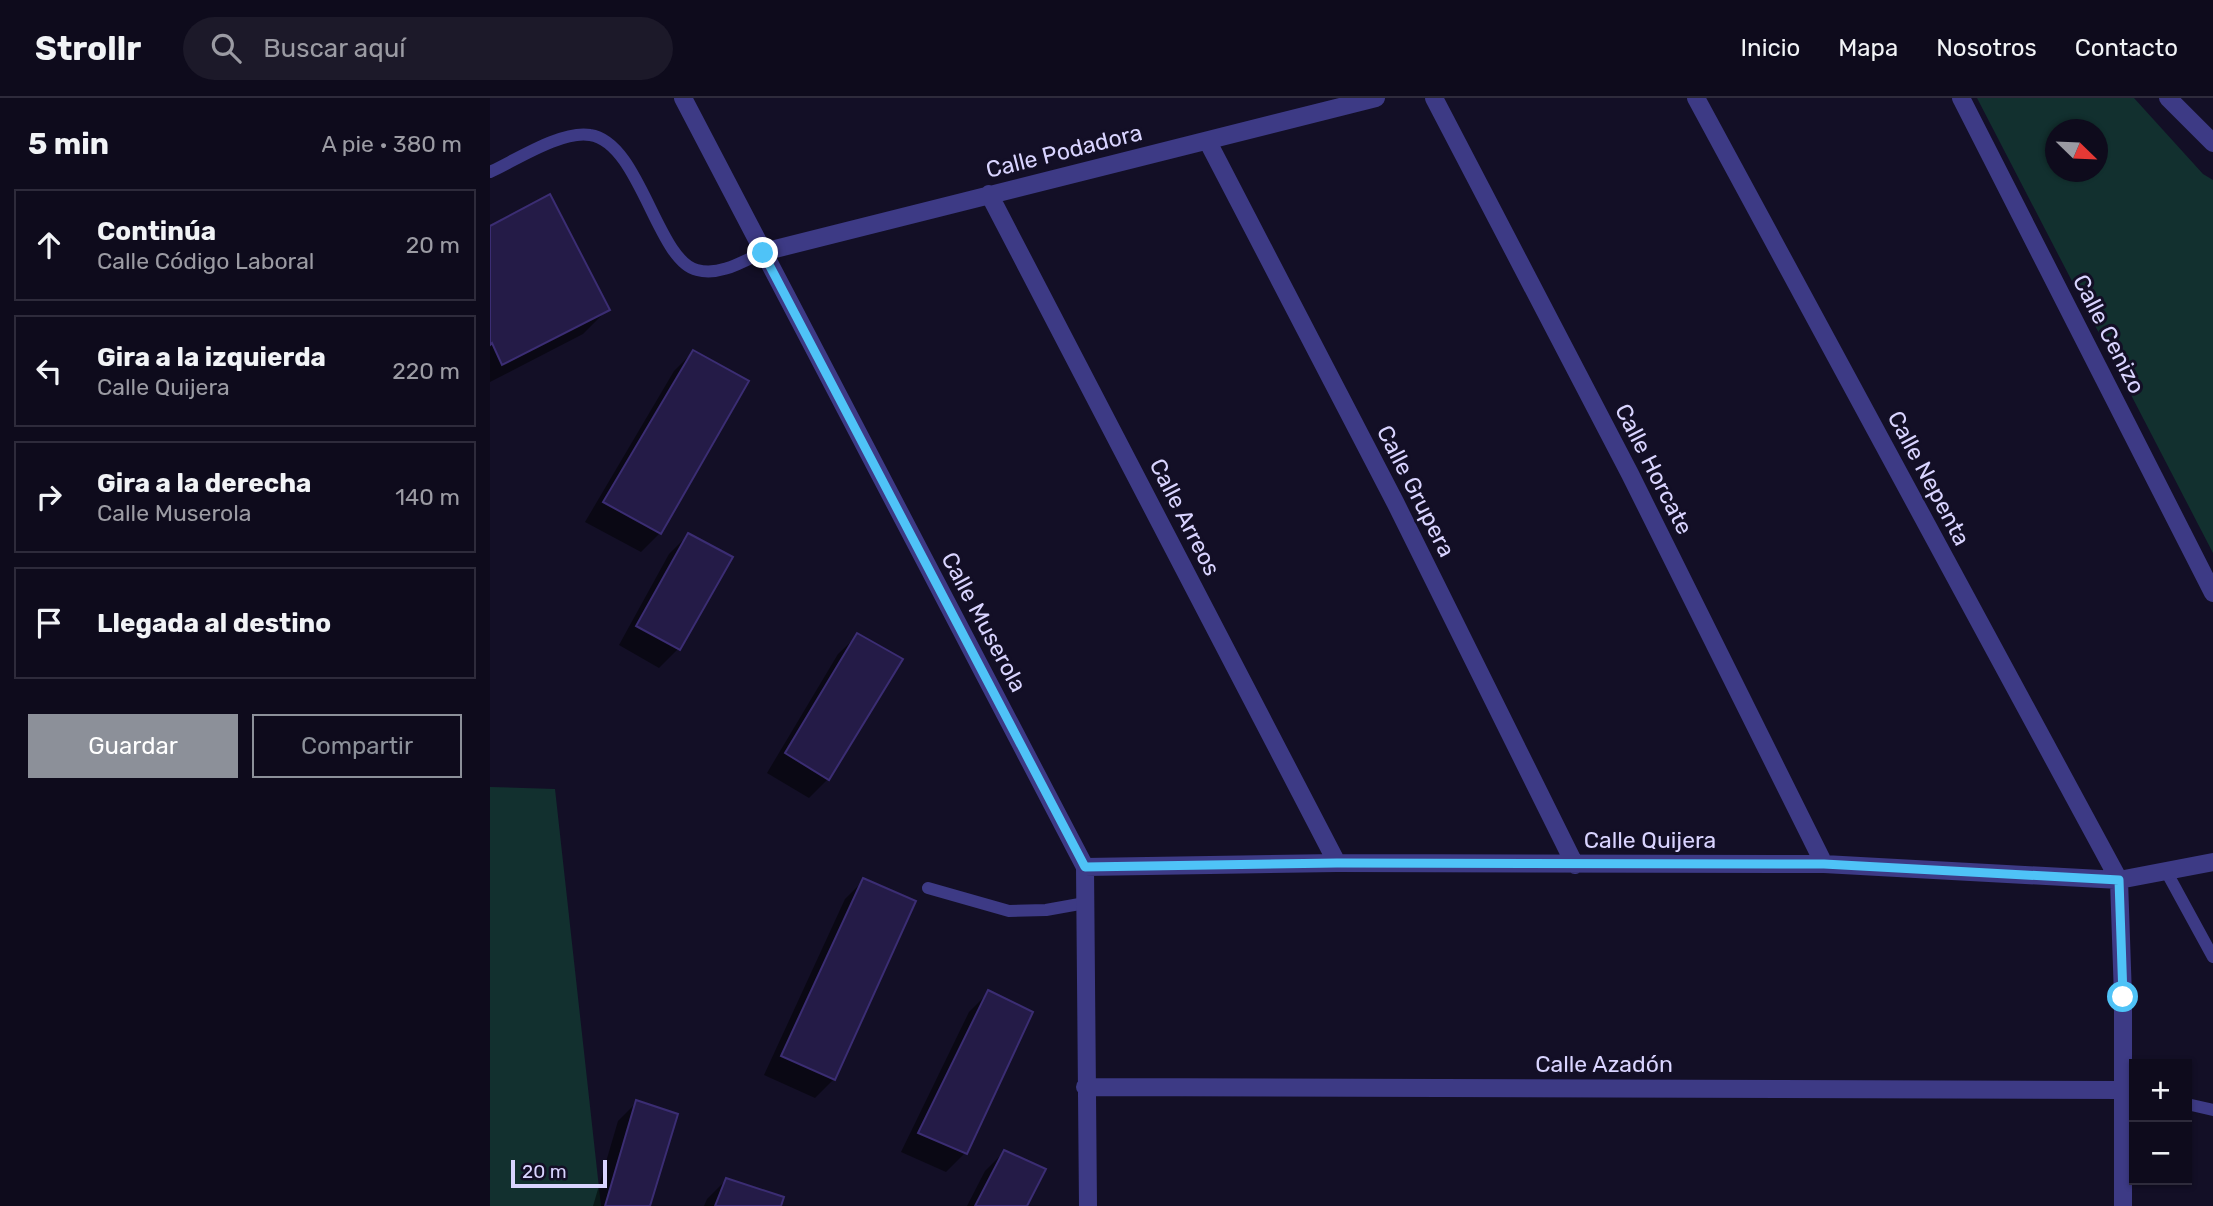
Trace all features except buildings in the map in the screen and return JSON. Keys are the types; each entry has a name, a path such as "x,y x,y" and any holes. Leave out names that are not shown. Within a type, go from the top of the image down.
{"street":[{"name":"Calle Muserola","path":"683,98 1085,867 1088,1206"},
{"name":"Calle Podadora","path":"763,253 1376,98"},
{"name":"Calle Horcate","path":"1434,98 1630,474 1824,864"},
{"name":"Calle Nepenta","path":"1696,98 2119,880"},
{"name":"Calle Cenizo","path":"1961,98 2213,593"},
{"path":"2168,98 2213,143"},
{"name":"Calle Grupera","path":"1208,142 1395,502 1575,865"},
{"name":"Calle Arreos","path":"989,194 1337,863"},
{"name":"Calle Quijera","path":"1085,867 1337,863 1824,864 2119,880 2213,862"},
{"path":"2119,880 2129,1091 2123,1206"},
{"name":"Calle Azadón","path":"1086,1087 2129,1091"}],"lane":[{"path":"490,172 554,142 573,135 589,134 605,139 620,152 674,250 688,267 706,271 724,270 763,253"},
{"path":"2166,871 2213,957"},
{"path":"928,888 1009,911 1046,910 1085,903"},
{"path":"2192,1105 2213,1110"}],"green space":[{"path":"1977,98 2134,98 2203,174 2213,180 2213,553"},
{"path":"490,787 555,789 601,1206 490,1206"}],"route":[{"path":"763,253 1085,867 1337,863 1824,864 2119,880 2123,997"}]}
